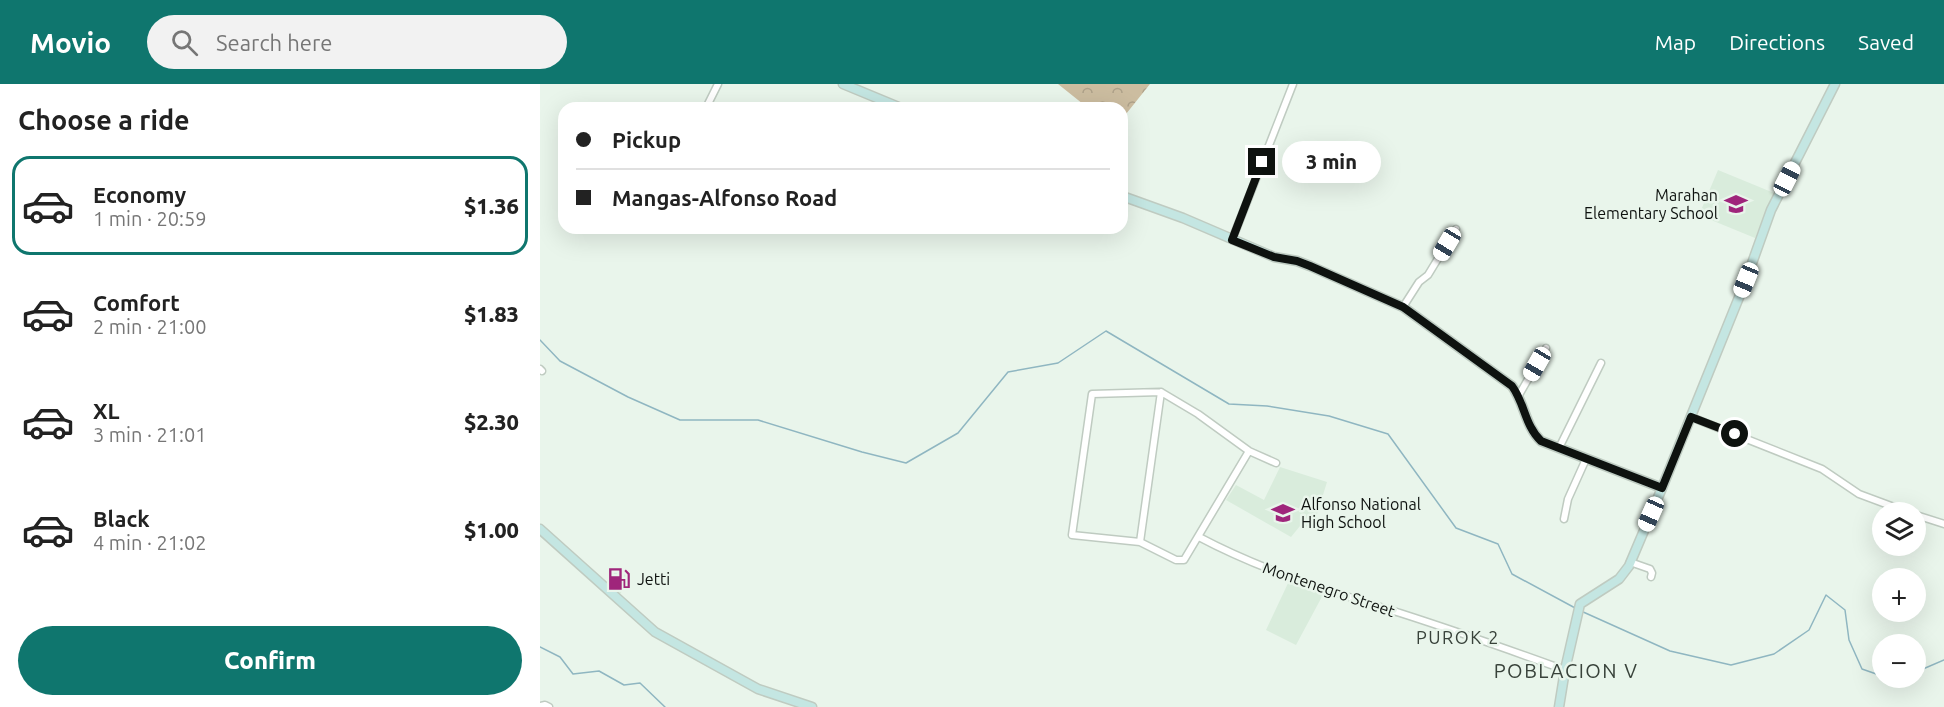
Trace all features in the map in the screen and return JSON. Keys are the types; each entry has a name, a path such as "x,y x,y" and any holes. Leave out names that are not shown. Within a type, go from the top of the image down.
{"main road":[{"path":"843,84 886,102"},
{"path":"1559,707 1578,608 1583,600 1618,579 1630,562 1691,417 1771,210 1835,84"},
{"path":"1128,198 1183,218 1274,257 1310,266 1403,307 1476,362 1504,378 1519,395 1529,427 1541,441 1662,488"},
{"path":"540,528 655,632 758,689 812,707"}],"street":[{"path":"709,102 718,84"},
{"path":"1232,240 1293,84"},
{"path":"1403,307 1419,282 1428,275 1456,229"},
{"path":"1519,395 1546,348"},
{"path":"1559,448 1602,363"},
{"path":"1249,451 1187,557 1180,560 1140,542 1072,535 1092,394 1161,392 1198,414 1249,451 1276,463"},
{"path":"1140,542 1161,392"},
{"path":"1691,417 1822,469 1859,494 1880,502"},
{"path":"1564,519 1568,499 1586,459"},
{"path":"1926,518 1944,524"},
{"name":"Montenegro Street","path":"1199,537 1229,553 1302,581 1565,670"},
{"path":"1630,562 1650,569 1651,578"},
{"path":"540,706 549,707"}],"shaded area":[{"name":"Marahan Elementary School","path":"1718,170 1774,193 1755,238 1699,215"},
{"name":"Alfonso National High School","path":"1280,467 1327,482 1313,527 1300,526 1291,537 1226,500 1236,485 1264,500"},
{"name":"Jetti","path":"617,567 632,577 620,594 607,581"},
{"name":"Alfonso National High School","path":"1290,579 1325,591 1296,645 1266,630"}],"green space":[{"path":"1058,84 1150,84 1128,112 1128,102 1080,102"}],"waterway":[{"path":"540,340 560,361 628,397 680,420 758,420 906,463 958,433 1008,372 1058,363 1106,331 1229,404 1267,406 1329,416 1388,434 1456,528 1498,544 1512,574 1577,609"},
{"path":"1581,611 1670,651 1731,665 1774,654 1809,630 1826,595 1845,610 1849,640 1862,669 1872,672"},
{"path":"540,647 560,657 573,674 599,671 624,685 640,683 665,707"},
{"path":"1926,668 1944,660"}],"place":[{"name":"Marahan Elementary School","path":"1736,204"},
{"name":"Alfonso National High School","path":"1283,513"},
{"name":"Jetti","path":"619,579"}],"district":[{"name":"PUROK 2","path":"1458,638"},
{"name":"POBLACION V","path":"1566,671"}],"route":[{"path":"1262,162 1232,240 1274,257 1310,266 1403,307 1476,362 1504,378 1519,395 1529,427 1541,441 1662,488 1691,417 1735,434"}]}
